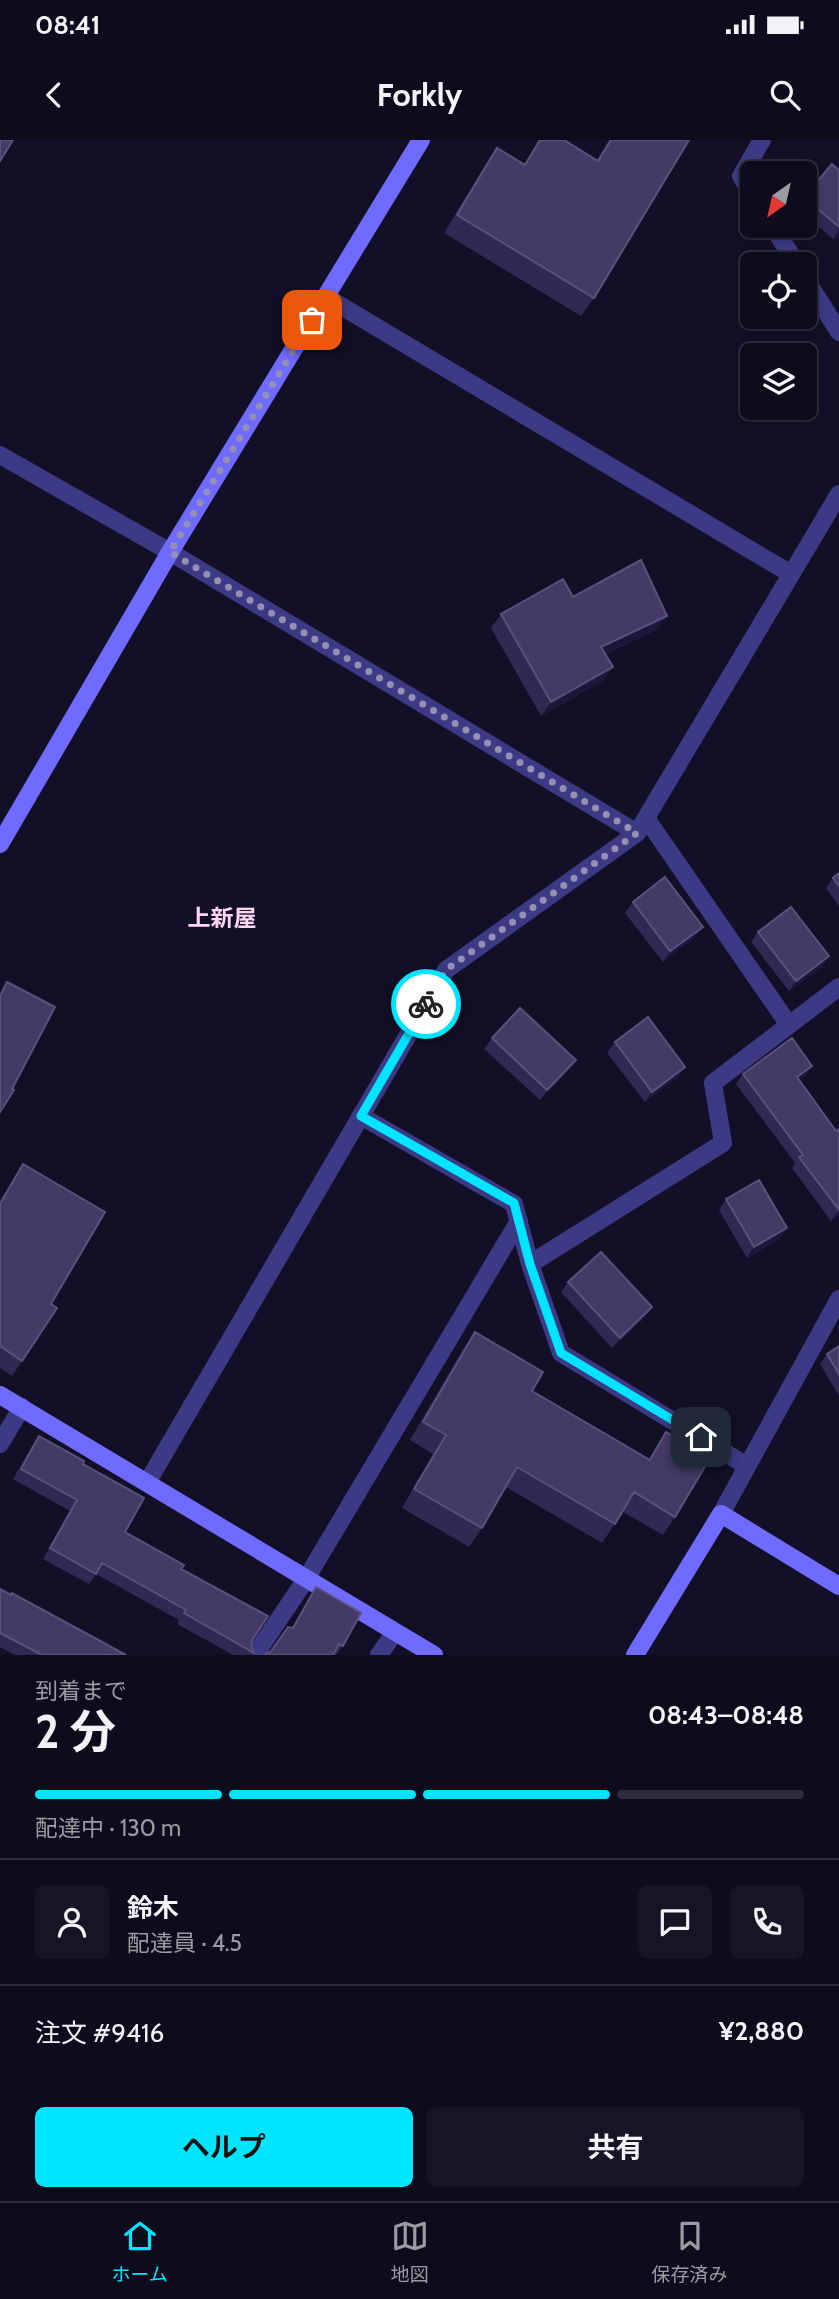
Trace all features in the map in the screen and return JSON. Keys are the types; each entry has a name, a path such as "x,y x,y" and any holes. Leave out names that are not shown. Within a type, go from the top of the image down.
{"street":[{"path":"0,844 170,552 421,140"},
{"path":"750,161 762,140"},
{"path":"326,297 791,574"},
{"path":"817,297 839,332"},
{"path":"0,455 642,826 789,1025"},
{"path":"148,1481 446,970 642,826 839,494"},
{"path":"530,1264 723,1143 713,1083 839,987"},
{"path":"361,1116 514,1203 530,1264 561,1353 747,1466"},
{"path":"255,1655 306,1579 519,1221"},
{"path":"635,1655 721,1514 839,1299"},
{"path":"0,1395 148,1481 434,1655"},
{"path":"0,1444 22,1407"},
{"path":"721,1514 839,1586"},
{"path":"379,1655 396,1632"}],"building":[{"path":"0,140 13,140 0,161"},
{"path":"540,140 564,140 598,161 611,140 689,140 594,298 457,215 497,148 525,165"},
{"path":"832,164 839,170 839,227 817,208 817,182"},
{"path":"641,560 667,616 601,647 613,667 551,702 501,614 563,579 573,597"},
{"path":"839,873 839,886 833,878"},
{"path":"665,877 703,927 670,951 633,902"},
{"path":"791,907 829,956 796,981 758,932"},
{"path":"7,982 55,1007 12,1089 14,1090 0,1112 0,996"},
{"path":"520,1008 576,1060 547,1090 492,1038"},
{"path":"648,1017 685,1067 652,1092 615,1042"},
{"path":"792,1038 812,1066 797,1077 836,1131 839,1129 839,1210 799,1157 803,1155 743,1074"},
{"path":"23,1164 105,1212 51,1304 57,1308 22,1361 0,1346 0,1204"},
{"path":"759,1180 787,1228 754,1247 726,1199"},
{"path":"601,1252 652,1307 620,1338 568,1282"},
{"path":"475,1332 543,1372 532,1391 650,1460 666,1432 710,1458 675,1517 634,1492 615,1524 517,1467 482,1528 414,1489 446,1435 423,1422"},
{"path":"839,1346 839,1374 827,1354"},
{"path":"39,1436 144,1498 125,1532 184,1565 181,1569 268,1616 253,1639 251,1645 254,1653 184,1613 186,1610 102,1563 96,1574 50,1548 77,1500 21,1469"},
{"path":"316,1587 361,1613 343,1646 339,1644 333,1655 264,1655 271,1651 288,1627 293,1628"},
{"path":"0,1589 126,1655 42,1655 0,1633"}],"way so far":[{"path":"312,320 170,552 637,833 446,970 426,1004"}],"district":[{"name":"上新屋","path":"222,918"}],"route":[{"path":"426,1004 361,1116 514,1203 530,1264 561,1353 701,1437"}]}
